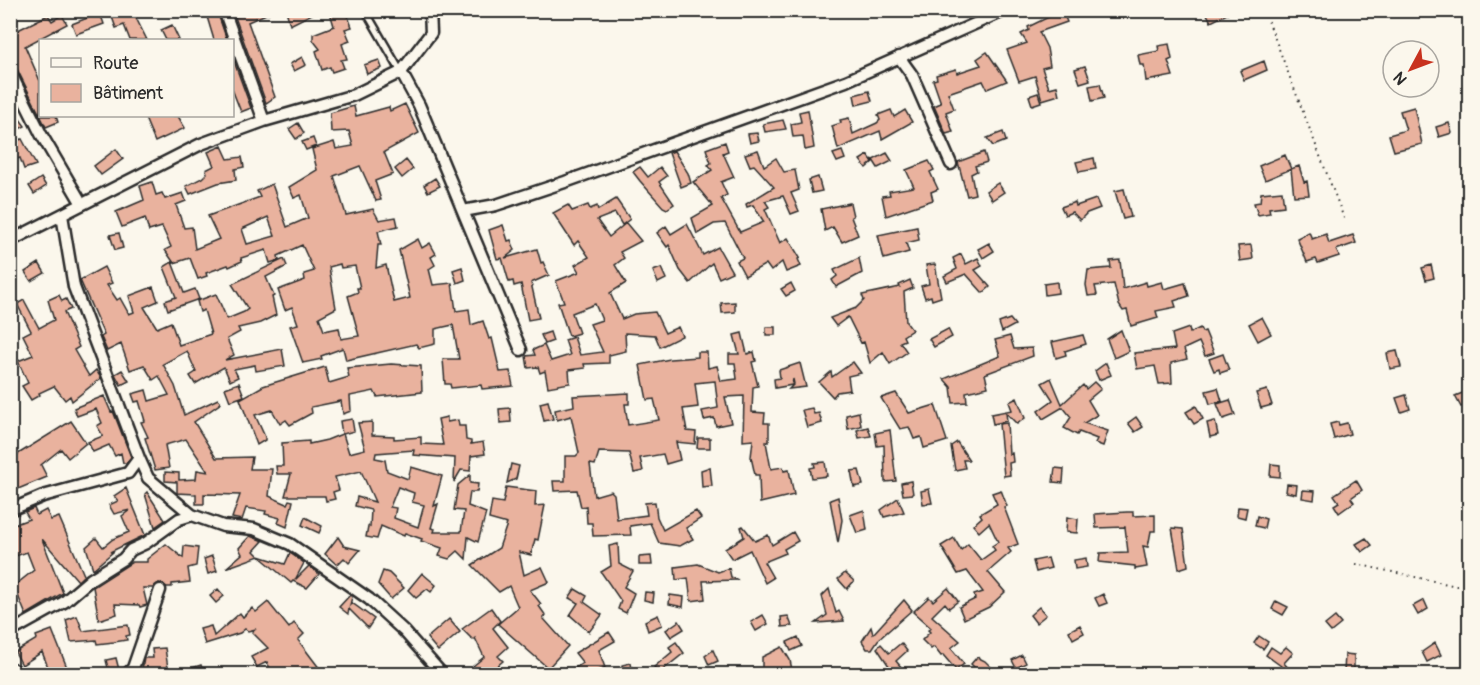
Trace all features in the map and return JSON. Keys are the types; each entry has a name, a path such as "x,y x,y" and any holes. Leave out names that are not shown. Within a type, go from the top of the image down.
{"street":[{"path":"224,10 264,121"},
{"path":"10,241 201,144 264,121 354,95 401,72 431,33 430,10"},
{"path":"463,211 496,204 629,160 846,81 1006,10"},
{"path":"899,57 912,75 951,164"},
{"path":"10,72 41,134 82,204"},
{"path":"401,72 419,105 521,350"},
{"path":"62,215 74,287 148,478 192,515 223,526 254,529 290,544 369,599 405,631 442,675"},
{"path":"10,510 43,496 128,473 139,458"},
{"path":"10,632 64,602 92,579 123,559 131,549 146,543 179,519 192,515"},
{"path":"127,675 133,668 160,590"}],"lane":[{"path":"365,10 401,72"}],"path":[{"path":"1264,10 1345,221"},
{"path":"1356,564 1470,589"}],"building":[{"path":"118,10 132,10 146,39 130,39 124,25 116,28 112,17 120,14"},
{"path":"205,10 217,11 227,39 214,39"},
{"path":"243,10 275,10 248,22 275,97 266,103 235,17 244,13"},
{"path":"286,10 320,10 290,25"},
{"path":"1053,10 1062,10 1067,22 1039,32 1047,48 1050,66 1042,68 1049,88 1057,86 1059,95 1042,100 1035,76 1019,81 1007,50 1027,43 1021,34 1029,30 1028,27 1055,14"},
{"path":"1215,10 1235,10 1211,22 1207,14"},
{"path":"346,11 352,27 345,29 350,41 342,44 347,59 341,60 344,68 332,72 330,67 322,70 316,51 320,49 313,40 313,34 334,26 331,16"},
{"path":"100,13 104,24 76,34 72,24"},
{"path":"48,15 52,21 62,15 67,24 25,46 39,79 39,113 13,61 10,34"},
{"path":"172,25 179,39 166,39 161,30"},
{"path":"1169,44 1172,59 1168,61 1173,76 1146,81 1144,65 1140,65 1138,55 1159,51 1158,46"},
{"path":"987,52 1007,81 987,89 983,81 948,93 954,109 946,112 953,132 946,134 934,106 941,103 933,80 937,79 936,75 956,69 957,73 981,65 977,59"},
{"path":"302,57 306,65 294,71 290,64"},
{"path":"379,60 382,68 367,74 364,65"},
{"path":"234,61 251,108 241,112 234,94"},
{"path":"1264,61 1267,70 1244,80 1240,71"},
{"path":"1085,66 1090,80 1080,83 1075,69"},
{"path":"1100,84 1104,98 1092,101 1089,86"},
{"path":"869,91 872,101 856,105 854,95"},
{"path":"1038,93 1041,102 1032,105 1029,96"},
{"path":"405,104 419,133 384,152 393,174 375,181 381,200 376,201 360,166 334,176 346,215 373,209 379,220 396,217 398,226 378,231 381,245 378,245 376,268 386,265 394,302 410,298 399,250 418,239 422,248 430,243 436,254 431,257 435,265 429,269 433,285 452,283 456,311 469,309 471,325 483,321 489,339 492,338 500,372 510,371 513,386 482,389 481,385 451,388 450,384 445,384 443,359 459,359 453,325 435,329 435,344 419,348 416,344 346,360 343,348 321,356 322,359 303,363 290,326 298,324 292,307 285,310 278,290 305,280 304,274 314,271 302,245 278,256 279,260 270,263 266,250 241,258 242,261 206,273 207,276 198,279 190,258 174,263 165,250 171,247 162,227 149,231 145,218 122,227 116,212 144,200 140,186 152,182 156,195 162,193 165,199 183,193 186,201 176,205 184,228 192,227 195,249 219,239 208,216 260,197 257,191 272,184 287,227 308,218 301,195 294,198 289,187 317,170 312,149 334,142 336,149 353,146 349,131 331,132 330,113 354,106 356,116 389,107 390,111","holes":["268,217 275,236 247,244 242,229","340,264 341,268 355,266 360,288 357,288 358,292 348,296 359,336 341,339 339,328 324,331 319,317 336,308 329,267"]},
{"path":"10,106 25,126 13,132 10,127"},
{"path":"1414,107 1422,144 1394,151 1389,135 1406,130 1400,111"},
{"path":"808,110 814,148 805,150 803,136 793,137 791,124 801,122 799,112"},
{"path":"891,110 894,117 905,110 912,122 882,139 880,131 838,149 832,126 841,123 840,120 849,118 853,134 877,123 880,120 878,115"},
{"path":"41,117 56,117 58,122 46,127"},
{"path":"144,117 179,117 185,128 155,142"},
{"path":"783,120 786,129 765,132 763,124"},
{"path":"298,123 304,133 296,139 289,129"},
{"path":"1449,123 1452,133 1439,137 1436,127"},
{"path":"1003,132 1006,141 993,146 987,138"},
{"path":"757,133 759,141 750,143 748,134"},
{"path":"313,138 316,146 306,150 302,142"},
{"path":"22,139 36,165 24,169 20,158 10,161 10,143"},
{"path":"725,142 728,151 723,153 734,177 721,182 727,195 721,198 740,232 764,222 753,205 747,207 746,204 774,187 754,165 750,166 745,154 758,150 764,166 776,158 784,172 795,170 799,190 791,193 799,211 791,214 783,196 765,201 769,207 765,209 780,243 788,238 800,258 798,259 801,266 786,272 782,262 771,271 766,264 745,276 737,261 743,258 725,223 714,224 697,234 692,218 713,206 693,182 712,170 708,165 711,163 706,149"},
{"path":"222,146 228,159 242,157 244,167 235,169 236,180 218,183 190,194 186,186 202,178 207,173 206,170 214,166 208,152"},
{"path":"116,149 123,159 101,175 94,166"},
{"path":"674,151 688,173 691,183 681,187 669,153"},
{"path":"842,151 845,159 837,162 833,154"},
{"path":"984,152 987,162 975,166 977,171 971,174 975,194 967,196 958,162"},
{"path":"887,153 892,161 878,168 873,160"},
{"path":"868,155 873,162 866,168 860,160"},
{"path":"1285,155 1291,169 1265,180 1259,166"},
{"path":"1094,158 1096,169 1079,172 1076,162"},
{"path":"406,160 413,169 402,178 395,169"},
{"path":"929,161 934,170 930,172 938,189 931,192 933,200 886,216 882,196 890,195 889,191 914,187 906,170"},
{"path":"1299,166 1304,182 1307,181 1309,195 1294,196 1291,169"},
{"path":"640,167 648,177 660,167 667,176 659,182 674,204 667,209 663,207 633,172"},
{"path":"818,177 822,191 812,193 809,180"},
{"path":"41,178 46,186 34,194 29,186"},
{"path":"435,178 440,186 428,192 424,185"},
{"path":"998,183 1004,192 992,200 986,191"},
{"path":"1124,189 1131,217 1123,219 1115,191"},
{"path":"1282,191 1284,206 1269,208 1270,213 1258,215 1254,203 1260,202 1261,193"},
{"path":"616,199 630,219 622,225 615,213 597,220 609,237 626,223 641,241 620,252 624,258 615,265 626,283 610,293 622,319 634,314 655,312 665,333 678,327 682,336 660,347 655,335 625,333 626,351 609,355 609,363 584,364 585,368 569,370 570,383 548,387 545,371 540,373 538,367 528,368 526,356 535,355 533,350 544,345 551,361 570,355 565,340 574,337 580,355 603,352 590,324 602,320 595,304 572,313 579,333 569,336 558,303 564,302 556,281 579,272 575,265 589,257 578,241 574,245 553,213 568,205 572,211 588,205 590,209 597,206 598,210"},
{"path":"1096,199 1100,208 1087,213 1080,220 1072,212 1065,215 1061,207 1075,202 1076,206"},
{"path":"850,203 853,216 851,217 858,235 842,242 833,227 825,231 821,209"},
{"path":"687,224 703,255 718,247 732,272 719,278 712,263 690,283 680,270 669,245 667,247 657,233 666,226 671,234"},
{"path":"503,225 508,241 511,240 515,250 505,258 537,249 541,263 543,262 549,275 531,283 539,318 528,320 521,284 514,286 513,281 509,282 502,258 497,259 489,230"},
{"path":"917,227 919,240 906,243 909,252 884,259 878,235"},
{"path":"1309,232 1312,239 1326,234 1329,243 1353,235 1356,243 1336,250 1339,256 1318,263 1316,259 1307,262 1297,238"},
{"path":"119,233 123,248 115,250 110,235"},
{"path":"989,243 994,251 983,258 978,249"},
{"path":"1251,245 1253,259 1240,261 1238,246"},
{"path":"961,254 966,264 978,258 982,266 975,270 990,287 983,293 966,274 947,282 944,276 957,269 953,258"},
{"path":"859,258 862,273 836,287 832,280 837,276 834,270"},
{"path":"284,259 287,266 266,277 274,296 272,297 276,315 260,323 238,328 240,332 227,339 234,355 225,360 282,349 285,366 256,371 255,365 234,369 238,377 230,381 224,367 195,384 190,376 196,372 187,351 163,364 175,386 184,415 218,399 221,403 194,422 216,458 252,457 250,469 272,469 269,496 287,504 289,500 293,501 287,527 278,523 280,518 265,514 266,511 246,508 242,520 232,518 240,495 204,494 204,504 196,504 196,494 177,493 177,482 165,481 165,472 179,473 179,480 196,479 197,470 208,472 186,439 165,445 169,468 155,470 145,438 148,437 141,422 145,421 139,401 135,402 132,394 146,390 149,401 169,395 159,376 153,380 144,365 130,370 121,344 107,351 101,337 104,335 80,280 104,267 112,283 107,285 117,300 120,298 129,314 134,312 129,296 153,287 158,301 144,307 157,328 171,322 179,345 211,334 204,310 200,312 197,301 216,294 227,319 244,312 248,309 232,284"},
{"path":"1120,260 1123,289 1146,282 1147,286 1162,282 1164,289 1185,283 1189,296 1174,301 1176,307 1156,311 1158,318 1131,326 1127,310 1123,311 1119,305 1114,284 1095,286 1097,295 1088,296 1086,285 1088,270 1111,268 1110,261"},
{"path":"172,262 184,293 195,289 199,299 168,310 165,301 176,297 164,267"},
{"path":"39,263 45,273 31,281 25,272"},
{"path":"935,264 941,297 932,300 931,296 925,298 921,286 929,284 926,265"},
{"path":"1431,265 1434,278 1426,280 1422,268"},
{"path":"462,267 465,280 457,283 453,270"},
{"path":"661,268 666,279 658,283 653,271"},
{"path":"910,280 913,288 904,292 906,322 912,330 903,336 905,340 900,342 907,352 890,364 883,352 870,363 864,342 861,343 848,317 836,326 830,318 856,308 864,300 862,295 900,287 899,285"},
{"path":"1057,282 1058,293 1045,295 1044,284"},
{"path":"791,283 795,291 786,296 781,289"},
{"path":"59,295 62,301 66,299 71,309 64,312 79,347 74,350 89,376 96,370 101,378 72,401 70,396 65,400 54,386 39,393 40,395 31,400 22,386 28,383 18,361 33,355 23,335 31,331 17,304 24,300 39,328 54,320 48,300"},
{"path":"735,302 735,312 722,313 721,303"},
{"path":"1262,317 1271,334 1258,341 1249,324"},
{"path":"1010,319 1015,325 1002,332 999,323"},
{"path":"766,327 775,327 775,335 766,335"},
{"path":"1189,328 1190,333 1200,328 1202,332 1205,331 1214,353 1205,356 1199,342 1184,349 1187,359 1171,363 1172,383 1159,384 1155,366 1137,369 1134,353 1175,349 1172,334"},
{"path":"948,329 952,337 934,347 929,339"},
{"path":"1121,330 1129,351 1114,358 1107,339"},
{"path":"550,332 553,341 545,344 541,335"},
{"path":"742,333 747,354 754,352 756,361 752,362 758,386 753,387 752,412 765,413 764,423 769,423 769,442 766,442 771,469 783,467 784,471 789,470 794,495 760,503 759,475 755,475 751,457 753,440 743,441 744,396 725,397 731,423 716,426 714,418 704,420 702,411 718,408 715,381 695,383 698,407 683,409 687,431 696,432 695,444 676,442 680,460 666,464 663,454 640,458 643,471 634,473 629,453 599,452 595,465 590,464 594,496 611,491 614,494 617,519 647,515 645,503 655,502 657,517 663,530 696,511 701,518 686,528 693,539 680,546 659,543 650,523 630,526 631,535 593,536 592,523 587,523 586,506 581,507 577,490 554,491 553,481 565,481 565,456 576,456 579,453 571,416 557,420 555,410 574,406 573,396 629,393 629,404 625,404 628,425 659,420 654,399 647,400 640,365 670,359 698,357 698,352 707,352 708,368 717,366 721,381 737,379 735,363 729,363 729,354 739,354 734,335"},
{"path":"1083,335 1086,344 1065,351 1066,355 1056,358 1052,342"},
{"path":"1010,336 1014,349 1032,348 1033,356 985,374 988,387 966,392 967,402 953,403 951,387 944,379 1000,356 995,340"},
{"path":"1397,351 1401,367 1390,369 1387,353"},
{"path":"1223,354 1229,370 1220,373 1219,369 1214,371 1209,359"},
{"path":"853,362 861,373 848,376 850,390 837,392 833,397 819,382 831,372 832,377"},
{"path":"800,363 806,387 789,389 794,384 793,379 792,385 775,388 774,379 780,378 779,370"},
{"path":"1106,363 1111,375 1099,380 1095,371"},
{"path":"391,364 421,366 422,392 377,397 374,391 350,396 351,411 343,414 341,401 311,407 312,413 290,425 286,420 280,424 272,410 255,415 265,437 265,440 257,445 240,399 263,386 325,367 329,383 349,377 347,368"},
{"path":"122,370 129,381 121,385 115,374"},
{"path":"1051,378 1062,404 1083,385 1086,389 1094,382 1101,389 1088,400 1097,415 1084,423 1108,431 1103,446 1095,443 1097,439 1079,432 1077,435 1064,428 1071,417 1063,407 1043,419 1038,411 1053,400 1042,383"},
{"path":"239,383 244,396 230,401 225,388"},
{"path":"1218,388 1222,401 1210,404 1206,391"},
{"path":"1267,390 1272,405 1261,408 1256,393"},
{"path":"1470,390 1470,403 1461,407 1455,396"},
{"path":"896,393 909,413 935,405 947,441 924,448 921,437 914,439 909,427 900,429 881,398"},
{"path":"1406,395 1410,409 1401,412 1396,398"},
{"path":"104,396 111,412 113,411 131,457 126,463 123,463 121,453 115,456 109,445 93,452 88,442 103,436 97,426 102,423 96,409 77,416 74,408"},
{"path":"1017,398 1025,418 1017,424 1006,413 1007,421 993,424 991,414 1012,410 1009,402"},
{"path":"1230,400 1235,415 1223,419 1217,404"},
{"path":"548,401 553,419 544,421 540,403"},
{"path":"1196,406 1203,419 1194,424 1186,412"},
{"path":"510,408 511,422 500,423 499,409"},
{"path":"812,408 814,414 819,413 822,423 807,427 802,410"},
{"path":"859,412 861,426 848,429 846,415"},
{"path":"447,417 447,422 458,420 459,426 465,426 466,440 471,441 471,444 483,442 485,454 471,456 470,471 461,470 454,482 455,458 413,455 414,450 376,453 375,458 385,460 387,471 408,479 411,467 442,476 434,506 438,504 431,528 435,529 434,532 461,532 464,511 454,510 458,485 470,475 470,483 478,484 477,492 470,492 468,506 486,513 478,542 468,537 466,559 458,551 449,559 439,556 442,548 381,526 377,539 366,537 368,526 370,527 371,510 355,506 357,497 375,502 361,471 335,477 339,490 333,492 335,499 326,501 325,496 285,496 291,474 277,474 276,466 283,466 282,443 309,441 309,444 327,440 342,434 340,421 352,419 354,431 343,434 349,453 365,449 358,423 372,422 372,435 394,436 394,439 421,437 421,444 443,445 438,419","holes":["398,487 414,493 412,502 424,505 418,527 394,518 396,508 390,507"]},
{"path":"1136,417 1143,427 1135,432 1128,423"},
{"path":"71,421 86,443 68,458 61,449 41,465 47,477 18,489 10,472 10,459"},
{"path":"1215,421 1218,435 1210,437 1207,423"},
{"path":"1338,422 1339,425 1347,423 1350,434 1334,439 1330,424"},
{"path":"1007,423 1009,454 1012,453 1013,462 1009,463 1010,475 1004,476 999,424"},
{"path":"868,427 871,436 859,438 857,430"},
{"path":"890,430 896,481 885,482 884,445 877,446 875,433"},
{"path":"698,438 710,438 710,448 697,448"},
{"path":"957,442 969,460 963,460 965,468 955,470 951,446"},
{"path":"825,462 827,476 812,478 810,468 815,467 814,463"},
{"path":"511,464 519,466 516,479 507,483"},
{"path":"1271,464 1280,465 1280,477 1270,476"},
{"path":"710,467 712,486 702,487 701,470"},
{"path":"1055,468 1064,469 1063,483 1053,482"},
{"path":"859,470 863,485 854,487 851,471"},
{"path":"1356,480 1362,490 1351,498 1354,502 1339,513 1334,505 1339,502 1334,495"},
{"path":"911,481 913,494 903,495 901,483"},
{"path":"1287,484 1297,485 1296,494 1286,492"},
{"path":"506,487 536,491 535,506 545,505 538,540 535,539 531,555 519,552 524,575 542,567 549,582 530,590 541,604 539,606 546,616 543,618 568,646 548,668 498,624 518,607 509,586 499,592 472,565 499,548 507,524 489,519 492,501 503,503"},
{"path":"126,488 145,535 110,552 113,552 93,569 86,547 96,538 103,547 113,539 129,532 122,516 130,510 114,514 109,505 118,501 114,496"},
{"path":"929,489 932,503 923,504 921,491"},
{"path":"1001,490 1007,506 1004,507 1018,544 1008,548 1011,552 988,572 1005,592 989,607 964,619 959,607 975,599 974,595 983,592 967,571 958,574 941,546 954,538 961,550 968,544 981,560 995,550 992,546 998,542 989,523 979,532 973,525 982,517 980,514 997,504 992,493"},
{"path":"1303,490 1315,491 1314,500 1302,498"},
{"path":"147,492 165,520 155,527 145,494"},
{"path":"838,497 842,520 838,543 830,500"},
{"path":"898,498 904,512 884,517 881,510"},
{"path":"1238,507 1247,508 1245,518 1237,516"},
{"path":"34,508 37,515 46,510 51,520 59,517 84,575 78,581 42,539 63,593 26,615 14,586 34,570 27,552 10,558 10,526 29,519 25,512"},
{"path":"864,510 867,530 857,533 850,515"},
{"path":"1133,512 1133,516 1155,515 1155,531 1151,531 1148,547 1143,546 1147,567 1135,569 1135,566 1099,562 1100,553 1128,552 1125,527 1096,528 1095,514"},
{"path":"1257,516 1266,519 1264,528 1255,526"},
{"path":"305,517 322,526 319,533 302,525"},
{"path":"1067,517 1078,519 1077,533 1066,532"},
{"path":"743,526 755,541 768,535 772,545 793,532 798,541 784,549 786,553 764,562 773,578 765,583 750,550 732,559 725,549 744,537 741,527"},
{"path":"1172,528 1183,529 1188,566 1179,569"},
{"path":"250,536 263,541 254,551 259,556 226,568 242,554 239,548"},
{"path":"338,537 344,546 360,550 349,563 344,558 337,565 325,554"},
{"path":"1366,538 1372,545 1362,552 1356,544"},
{"path":"166,544 183,558 184,546 198,548 196,566 188,568 190,582 172,584 172,587 159,583 153,588 143,588 147,605 140,607 139,605 115,604 117,614 99,620 93,587 132,562 147,562 147,559"},
{"path":"618,544 619,564 633,571 624,587 634,593 626,613 618,609 621,601 601,572 611,566 609,546"},
{"path":"290,553 304,563 295,580 309,566 319,574 307,588 293,581 291,583 259,556 285,564"},
{"path":"212,556 217,571 208,574 204,559"},
{"path":"651,556 652,565 639,565 639,557"},
{"path":"1048,558 1051,568 1036,572 1033,561"},
{"path":"1086,558 1087,567 1075,569 1074,560"},
{"path":"698,564 718,572 729,568 731,577 738,580 703,581 705,599 691,601 688,578 676,580 675,567"},
{"path":"383,571 389,573 404,588 391,599 378,584"},
{"path":"422,573 436,585 431,592 427,589 416,598 408,590"},
{"path":"845,573 854,581 847,589 838,579"},
{"path":"948,588 958,601 949,608 945,603 932,616 960,641 951,648 964,664 956,670 934,647 931,649 922,640 931,628 913,612 929,597 933,601"},
{"path":"218,589 224,596 216,603 210,596"},
{"path":"575,589 587,596 584,602 602,615 589,632 570,615 578,603 569,598"},
{"path":"829,589 836,613 839,611 844,621 816,623 827,615 822,596"},
{"path":"645,592 654,593 653,602 644,600"},
{"path":"1103,594 1107,603 1099,606 1095,598"},
{"path":"350,595 352,597 350,605 352,603 374,619 368,628 349,609 348,614 339,607"},
{"path":"670,595 684,597 683,607 669,604"},
{"path":"904,600 912,610 878,640 872,649 867,649 862,641 871,627 873,634"},
{"path":"1424,600 1428,609 1418,615 1413,606"},
{"path":"1276,601 1288,607 1283,615 1272,609"},
{"path":"268,602 289,628 294,623 304,634 298,640 320,669 314,675 273,675 267,662 257,667 251,657 268,648 252,632 256,629 248,631 245,629 240,633 205,644 200,629 211,626 214,636 240,613 243,617 252,608 256,612"},
{"path":"1039,607 1046,615 1036,623 1030,615"},
{"path":"491,608 500,621 493,628 508,647 498,656 503,661 486,675 480,675 473,666 484,657 475,638 473,640 462,629"},
{"path":"658,615 662,625 648,631 645,621"},
{"path":"763,615 768,624 756,631 751,622"},
{"path":"77,616 83,631 128,625 130,635 126,636 127,640 114,642 97,644 96,640 71,642 66,620"},
{"path":"788,616 792,626 782,627 781,617"},
{"path":"1335,617 1341,624 1331,632 1325,625"},
{"path":"449,619 460,632 438,651 427,638"},
{"path":"679,621 684,629 671,637 666,630"},
{"path":"1080,625 1084,633 1073,639 1069,631"},
{"path":"52,630 70,675 51,675 42,652 22,665 15,652 37,639 36,636"},
{"path":"609,632 615,641 599,650 605,668 583,675 564,675 583,663 575,653"},
{"path":"1259,636 1268,642 1263,649 1254,643"},
{"path":"798,637 802,646 791,651 787,642"},
{"path":"676,642 684,653 659,673 654,667 672,652 669,647"},
{"path":"901,643 907,651 896,661 908,675 895,675 877,648 881,644 889,653"},
{"path":"1435,643 1441,655 1427,662 1422,652"},
{"path":"782,647 790,660 793,675 762,673 762,657"},
{"path":"1271,647 1280,653 1286,647 1293,653 1284,663 1294,675 1271,675 1281,666 1266,655"},
{"path":"165,648 169,675 141,675 144,658 153,658 152,649"},
{"path":"713,650 718,661 709,665 705,656"},
{"path":"1345,654 1354,655 1354,672 1344,672"},
{"path":"1022,655 1026,663 1016,668 1012,660"},
{"path":"977,657 985,661 999,675 982,675 971,664"},
{"path":"116,658 119,670 109,672 106,660"},
{"path":"631,663 633,675 623,675 622,665"},
{"path":"201,665 204,675 177,675 177,673"}]}
